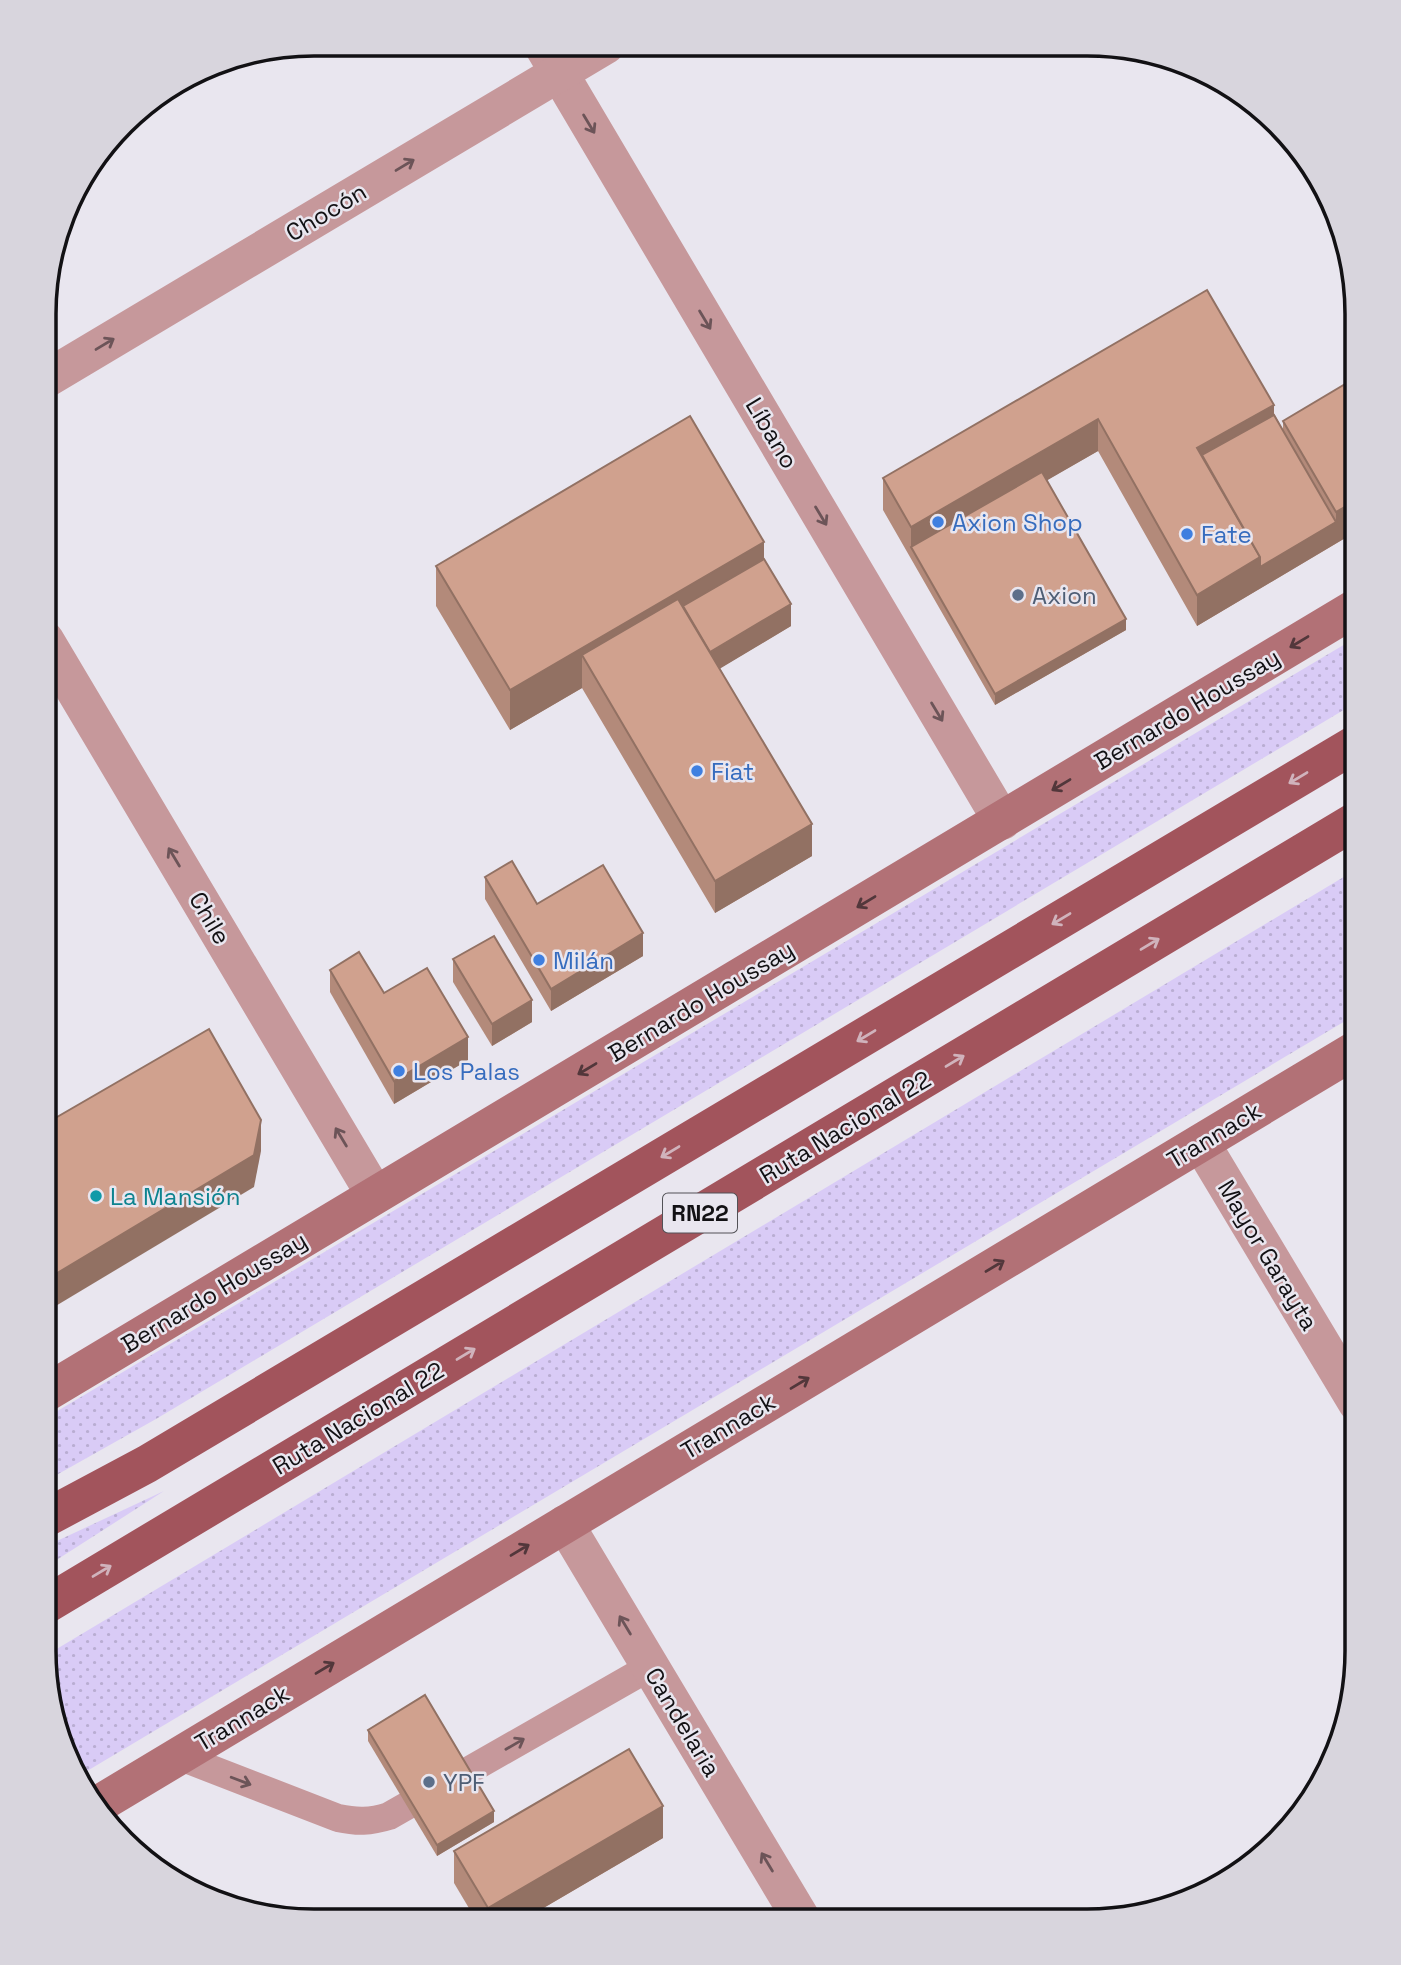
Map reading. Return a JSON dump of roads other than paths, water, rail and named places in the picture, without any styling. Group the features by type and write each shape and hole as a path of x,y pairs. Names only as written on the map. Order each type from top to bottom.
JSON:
{"main road":[{"name":"RN22","path":"56,1513 159,1457 1345,750"},
{"name":"Ruta Nacional 22","path":"56,1599 1345,827"}],"street":[{"name":"Chocón","path":"56,373 551,59"},
{"name":"Líbano","path":"551,59 1002,821"},
{"name":"Bernardo Houssay","path":"56,1387 1345,614"},
{"name":"Chile","path":"56,657 375,1195"},
{"name":"Trannack","path":"104,1801 1345,1056"},
{"name":"Mayor Garayta","path":"1201,1143 1345,1383"},
{"name":"Candelaria","path":"565,1524 795,1909"}],"lane":[{"path":"178,1756 338,1818 363,1822 377,1820 401,1809 650,1667"}],"place":[{"name":"Axion Shop","path":"938,522"},
{"name":"Fate","path":"1187,534"},
{"name":"Axion","path":"1018,595"},
{"name":"Fiat","path":"697,771"},
{"name":"Milán","path":"539,960"},
{"name":"Los Palas","path":"399,1071"},
{"name":"La Mansión","path":"96,1196"},
{"name":"YPF","path":"429,1782"}]}
